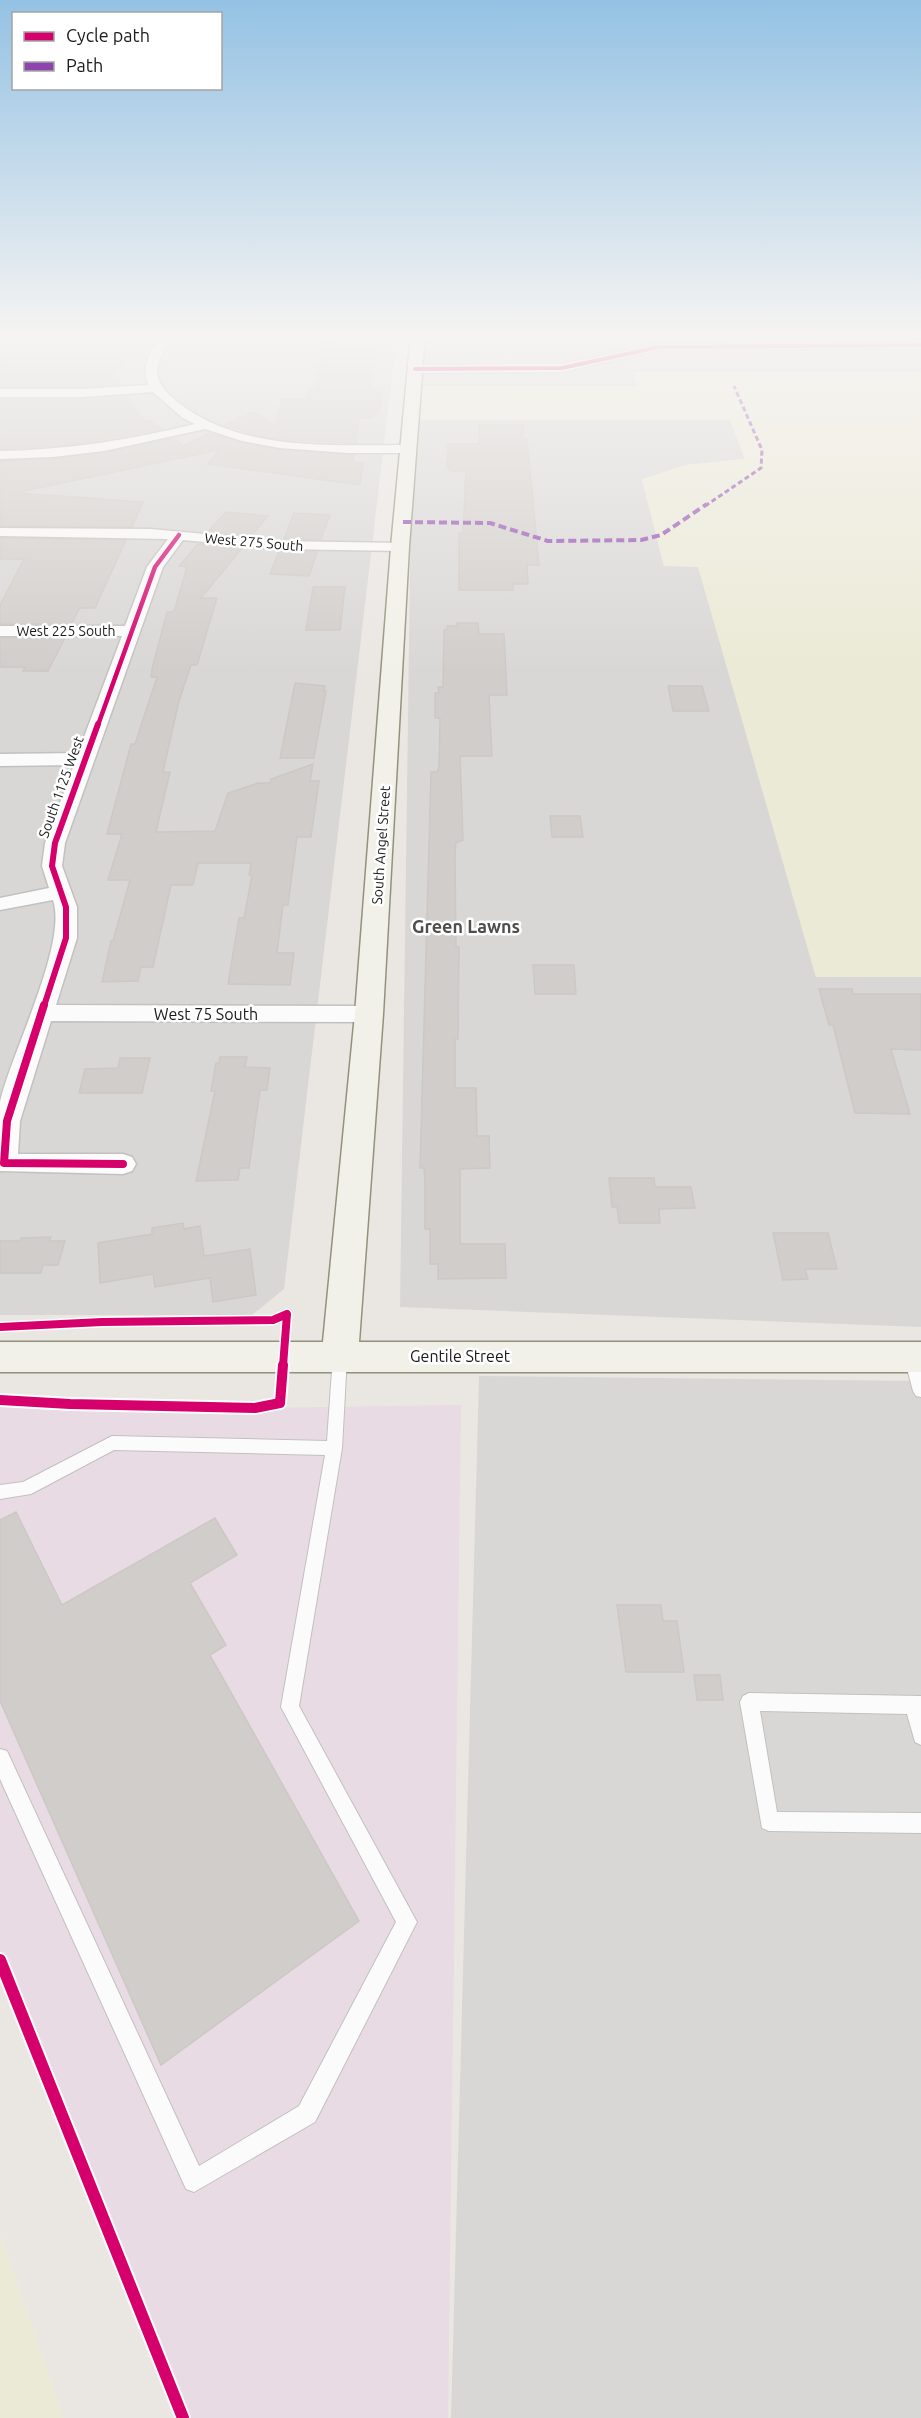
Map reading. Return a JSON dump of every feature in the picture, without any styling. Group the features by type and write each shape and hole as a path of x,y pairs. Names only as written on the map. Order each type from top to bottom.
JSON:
{"main road":[{"name":"South Angel Street","path":"340,1356 369,1014 400,547 409,448"},
{"name":"Gentile Street","path":"0,1357 340,1356 918,1369"}],"street":[{"path":"0,455 72,453 112,447"},
{"path":"306,447 409,448"},
{"name":"West 275 South","path":"0,532 119,532 179,535 279,545 400,547"},
{"name":"South 1125 West","path":"123,1164 4,1163 7,1121 66,938 66,908 52,866 55,843 155,567 179,535"},
{"name":"West 225 South","path":"0,631 132,632"},
{"path":"0,760 85,759"},
{"path":"0,904 60,892"},
{"name":"West 75 South","path":"42,1013 369,1014"}],"lane":[{"path":"0,1758 194,2181 307,2114 407,1922 290,1707 334,1448 340,1356"},
{"path":"0,1492 26,1489 112,1443 334,1448"},
{"path":"921,1736 917,1705 750,1702 769,1821 921,1823"}],"shaded area":[{"path":"0,447 384,447 284,1289 252,1315 0,1315"},
{"path":"412,447 740,447 745,459 686,465 642,480 664,566 698,566 816,977 921,977 921,1327 400,1307"},
{"path":"479,1376 921,1381 921,2418 451,2418"},
{"path":"0,1404 255,1408 461,1405 448,2418 184,2418 0,1956"}],"green space":[{"path":"740,447 921,447 921,977 816,977 698,567 664,566 642,479 686,465 745,459"},
{"path":"0,2233 63,2418 0,2418"}],"building":[{"path":"0,447 32,447 0,449"},
{"path":"132,447 263,447 354,455 353,462 363,463 360,485 208,464 219,450 15,493 143,502 132,527 0,526 0,461 53,459"},
{"path":"448,447 528,447 539,565 527,565 528,584 513,584 513,590 459,590 459,533 463,533 466,471 450,471 450,468 447,468"},
{"path":"226,512 268,516 251,536 208,532"},
{"path":"294,513 330,515 321,539 284,539"},
{"path":"0,538 126,540 95,608 80,608 71,624 0,624 0,605 24,559 0,559"},
{"path":"198,544 242,548 201,598 217,598 197,665 191,665 179,701 163,772 170,772 156,832 215,831 228,793 258,783 270,783 271,779 313,764 310,781 319,781 311,837 297,837 288,905 283,905 277,953 294,953 290,985 228,984 239,918 244,918 252,875 249,875 251,863 198,863 193,885 171,885 153,967 141,967 138,981 102,982 111,941 113,941 130,880 108,880 122,834 107,834 131,744 135,744 157,677 151,677 152,669 167,612 174,612 187,567 179,566"},
{"path":"279,551 317,552 309,576 270,574"},
{"path":"313,587 345,587 340,630 306,630"},
{"path":"457,623 478,623 479,634 504,634 507,695 489,695 492,756 460,756 463,840 456,843 455,856 456,947 459,947 455,1088 476,1088 477,1136 489,1136 490,1168 460,1169 460,1244 505,1244 506,1278 438,1279 438,1264 430,1264 430,1229 425,1229 424,1168 420,1168 431,772 437,772 439,767 440,718 435,718 435,693 439,693 438,687 443,687 444,630 447,630 447,626 457,626"},
{"path":"0,638 65,638 48,671 23,671 25,667 0,667"},
{"path":"295,683 325,686 314,758 280,758"},
{"path":"668,686 702,686 709,711 673,711"},
{"path":"550,816 580,816 583,837 552,837"},
{"path":"533,965 574,965 576,994 535,994"},
{"path":"819,989 852,989 853,994 921,994 921,1050 891,1049 910,1114 855,1113 833,1025 829,1025"},
{"path":"220,1057 247,1057 245,1067 270,1068 267,1090 260,1090 249,1168 240,1168 238,1180 196,1181 215,1091 211,1091 216,1063 219,1063"},
{"path":"120,1058 150,1058 142,1093 79,1093 85,1069 118,1068"},
{"path":"609,1178 654,1178 655,1187 691,1187 695,1208 659,1209 660,1223 619,1223 617,1207 612,1207"},
{"path":"183,1223 184,1229 200,1226 204,1256 250,1249 256,1295 213,1302 210,1278 155,1287 153,1274 100,1283 98,1243 152,1234 152,1228"},
{"path":"773,1233 828,1233 837,1269 805,1269 808,1279 783,1280"},
{"path":"51,1237 49,1241 65,1241 58,1265 43,1265 41,1273 0,1273 0,1241"},
{"path":"16,1512 62,1605 215,1518 237,1555 190,1583 226,1645 210,1655 359,1921 161,2065 0,1701 0,1520"},
{"path":"617,1605 661,1605 663,1621 677,1621 684,1672 626,1672"},
{"path":"694,1675 720,1675 723,1700 697,1700"}],"marked path":[{"path":"403,522 490,523 548,541 641,540 661,535 761,468 761,447"}],"cycle path":[{"path":"123,1164 4,1163 7,1121 66,938 66,907 52,866 55,843 155,567 179,535"},
{"path":"0,1327 102,1322 273,1320 287,1314 280,1403 255,1408 70,1404 0,1400"},
{"path":"0,1960 183,2418"}],"district":[{"name":"Green Lawns","path":"466,926"}]}
